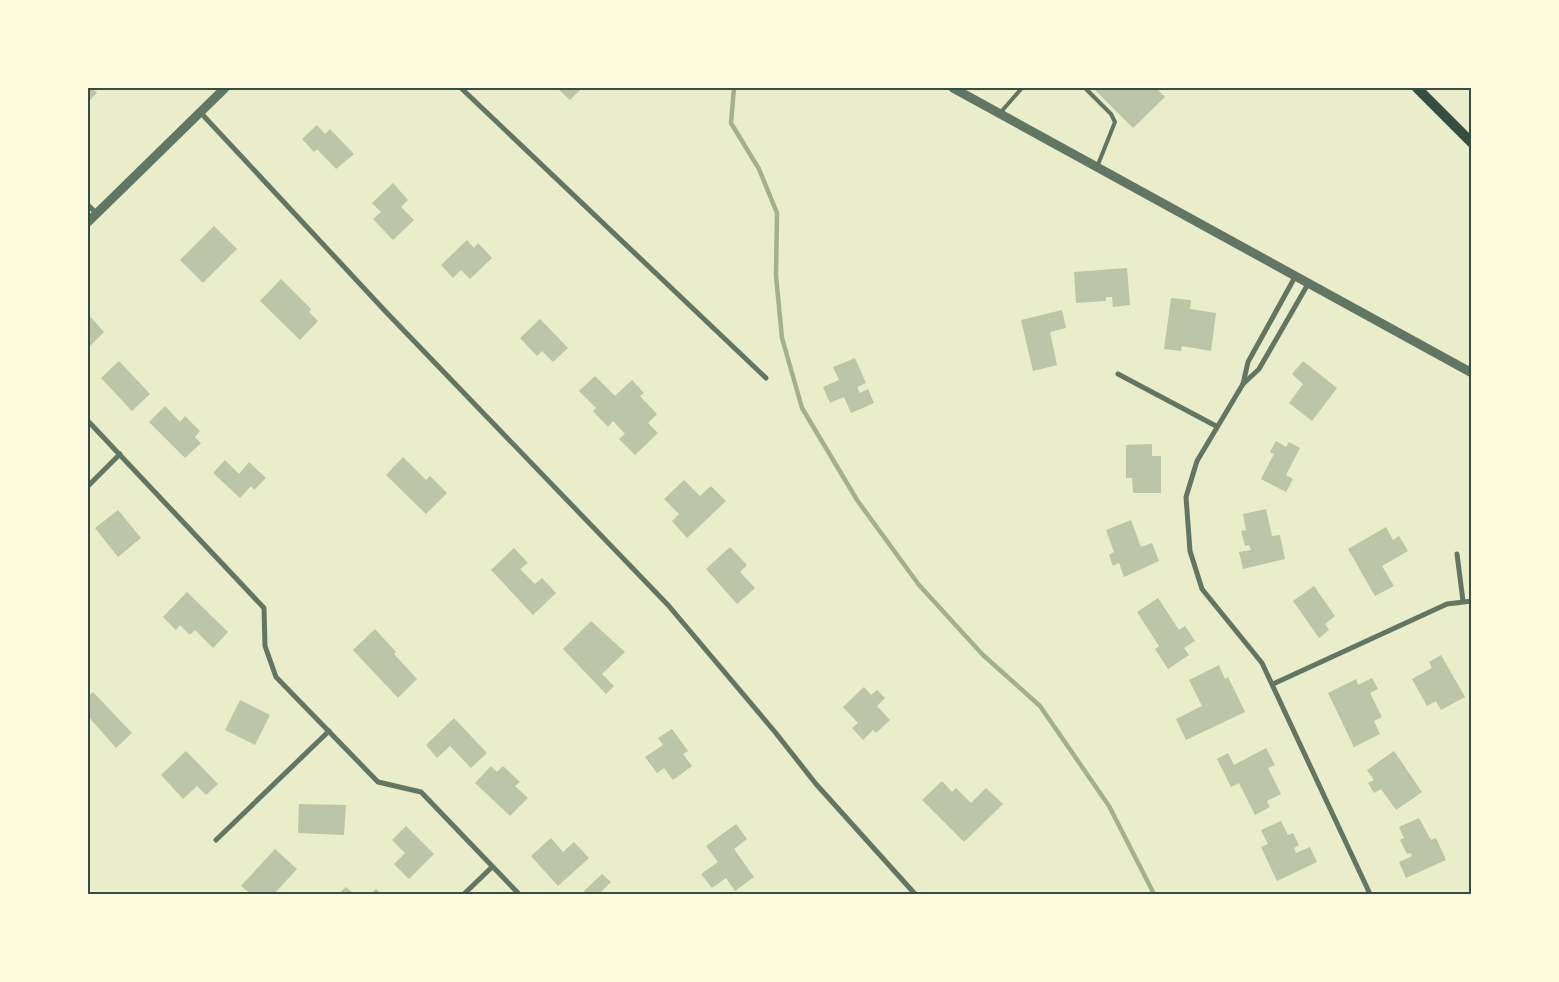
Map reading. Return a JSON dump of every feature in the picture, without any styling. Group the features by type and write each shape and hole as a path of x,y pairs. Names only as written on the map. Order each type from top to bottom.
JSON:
{"main road":[{"path":"1417,88 1472,143"}],"street":[{"path":"88,222 225,88"},
{"path":"461,88 766,378"},
{"path":"953,88 1472,373"},
{"path":"199,112 387,313 668,605 776,732 816,784 915,894"},
{"path":"88,205 96,213"},
{"path":"1243,384 1248,362 1296,277"},
{"path":"1308,284 1259,369 1243,384 1216,426 1197,461 1186,497 1190,551 1202,589 1262,663 1370,894"},
{"path":"1118,374 1216,426"},
{"path":"88,421 264,608 265,646 276,677 378,782 421,792 519,894"},
{"path":"88,486 120,454"},
{"path":"1457,554 1463,601"},
{"path":"1273,684 1447,604 1472,601"},
{"path":"216,840 329,731"},
{"path":"464,894 492,867"}],"lane":[{"path":"1000,113 1022,88"},
{"path":"1085,88 1111,114 1115,122 1097,167"}],"building":[{"path":"88,88 92,88 97,93 88,102"},
{"path":"557,88 582,88 570,100"},
{"path":"1093,88 1156,88 1165,97 1133,128"},
{"path":"317,125 325,134 330,129 354,154 336,169 317,149 314,152 302,139"},
{"path":"393,183 408,200 401,207 414,220 393,240 373,219 381,212 372,203"},
{"path":"214,226 237,249 203,283 180,260"},
{"path":"467,240 474,248 478,243 492,258 470,279 461,270 453,278 441,265"},
{"path":"1127,268 1130,305 1113,307 1112,297 1106,297 1106,301 1076,303 1074,272"},
{"path":"281,279 311,309 309,312 318,321 300,340 260,301"},
{"path":"1171,298 1191,300 1190,309 1216,313 1211,351 1182,346 1181,351 1164,349"},
{"path":"1062,310 1066,328 1050,332 1057,365 1033,371 1021,320"},
{"path":"88,314 104,332 88,348"},
{"path":"540,319 568,348 553,362 542,351 537,356 520,338"},
{"path":"855,358 866,383 857,387 860,393 868,389 874,403 851,413 844,397 830,403 823,387 839,380 833,367"},
{"path":"119,361 150,394 132,411 101,378"},
{"path":"1303,361 1337,388 1312,421 1289,403 1303,384 1292,374"},
{"path":"595,376 615,396 632,380 644,393 640,396 657,414 648,423 658,433 635,455 619,439 625,434 613,421 608,427 593,411 596,408 579,391"},
{"path":"165,406 180,422 185,416 200,431 195,437 201,443 185,458 149,422"},
{"path":"1276,441 1286,447 1289,442 1300,448 1286,475 1293,479 1286,492 1261,479 1274,454 1270,452"},
{"path":"1152,444 1152,456 1161,456 1161,493 1133,493 1132,478 1126,478 1126,445"},
{"path":"403,457 426,480 430,476 447,493 426,514 386,475"},
{"path":"225,460 239,474 249,462 266,478 254,490 251,486 240,498 213,473"},
{"path":"684,480 700,496 711,486 726,501 687,538 672,521 679,514 664,499"},
{"path":"1266,509 1272,536 1280,535 1285,559 1243,569 1239,552 1251,550 1249,545 1245,546 1241,531 1246,530 1243,514"},
{"path":"118,510 141,538 118,557 95,528"},
{"path":"1131,520 1141,547 1152,543 1159,561 1124,577 1119,563 1113,566 1109,555 1114,552 1106,530"},
{"path":"1386,527 1393,540 1399,536 1408,551 1382,566 1394,586 1375,596 1348,549"},
{"path":"730,547 747,565 740,572 755,588 737,604 706,569"},
{"path":"514,548 528,563 520,569 535,584 542,578 556,593 533,615 491,570"},
{"path":"1314,586 1335,616 1325,624 1329,630 1319,638 1293,601"},
{"path":"187,592 228,632 213,648 195,630 190,635 180,625 176,630 163,617"},
{"path":"1158,598 1179,630 1185,626 1195,641 1184,648 1189,655 1168,669 1155,649 1159,646 1137,612"},
{"path":"591,621 625,652 602,674 614,686 606,694 563,649"},
{"path":"375,629 396,652 394,654 417,679 398,698 353,650"},
{"path":"1441,655 1465,697 1441,710 1436,701 1427,706 1412,679 1432,668 1429,662"},
{"path":"1219,665 1225,679 1228,677 1245,712 1186,740 1176,719 1202,706 1189,680"},
{"path":"1372,678 1378,689 1370,693 1382,717 1374,721 1380,734 1354,747 1328,693 1356,679 1358,685"},
{"path":"864,687 871,695 877,690 885,698 877,706 890,720 876,733 873,730 863,740 852,728 858,723 843,707"},
{"path":"93,692 132,733 116,748 88,716 88,697"},
{"path":"240,700 270,715 255,745 225,730"},
{"path":"454,718 487,753 471,768 450,746 437,758 426,745"},
{"path":"672,729 688,751 683,754 692,766 673,780 664,768 657,773 645,757 663,745 658,738"},
{"path":"1266,748 1275,765 1268,768 1281,794 1267,801 1270,807 1255,815 1239,783 1231,787 1217,759 1228,753 1234,765"},
{"path":"186,751 218,784 206,795 197,786 183,799 161,775"},
{"path":"1394,751 1422,792 1396,810 1381,789 1374,793 1368,783 1374,780 1367,770"},
{"path":"491,766 497,772 503,766 520,782 515,786 528,798 510,816 475,783"},
{"path":"942,781 952,792 956,788 971,803 986,788 1003,804 964,842 922,800"},
{"path":"299,804 346,805 344,835 298,833"},
{"path":"1419,818 1431,840 1436,838 1446,860 1406,878 1399,862 1412,856 1411,853 1407,854 1400,840 1404,838 1399,827"},
{"path":"1281,821 1288,835 1293,833 1299,845 1294,848 1296,853 1310,847 1317,862 1277,881 1261,847 1268,844 1261,830"},
{"path":"736,824 747,839 734,849 754,877 735,891 726,878 712,888 701,874 718,862 706,846"},
{"path":"406,826 434,854 409,879 394,864 405,853 392,840"},
{"path":"551,838 563,852 574,842 589,858 558,886 531,856"},
{"path":"275,849 297,869 274,894 251,894 241,886"},
{"path":"602,874 611,882 599,894 581,894"},
{"path":"346,887 354,894 338,894"},
{"path":"376,889 382,894 370,894"}],"waterway":[{"path":"734,88 731,123 759,169 777,213 776,276 782,338 802,408 857,500 919,585 983,655 1040,706 1109,806 1154,894"}]}
